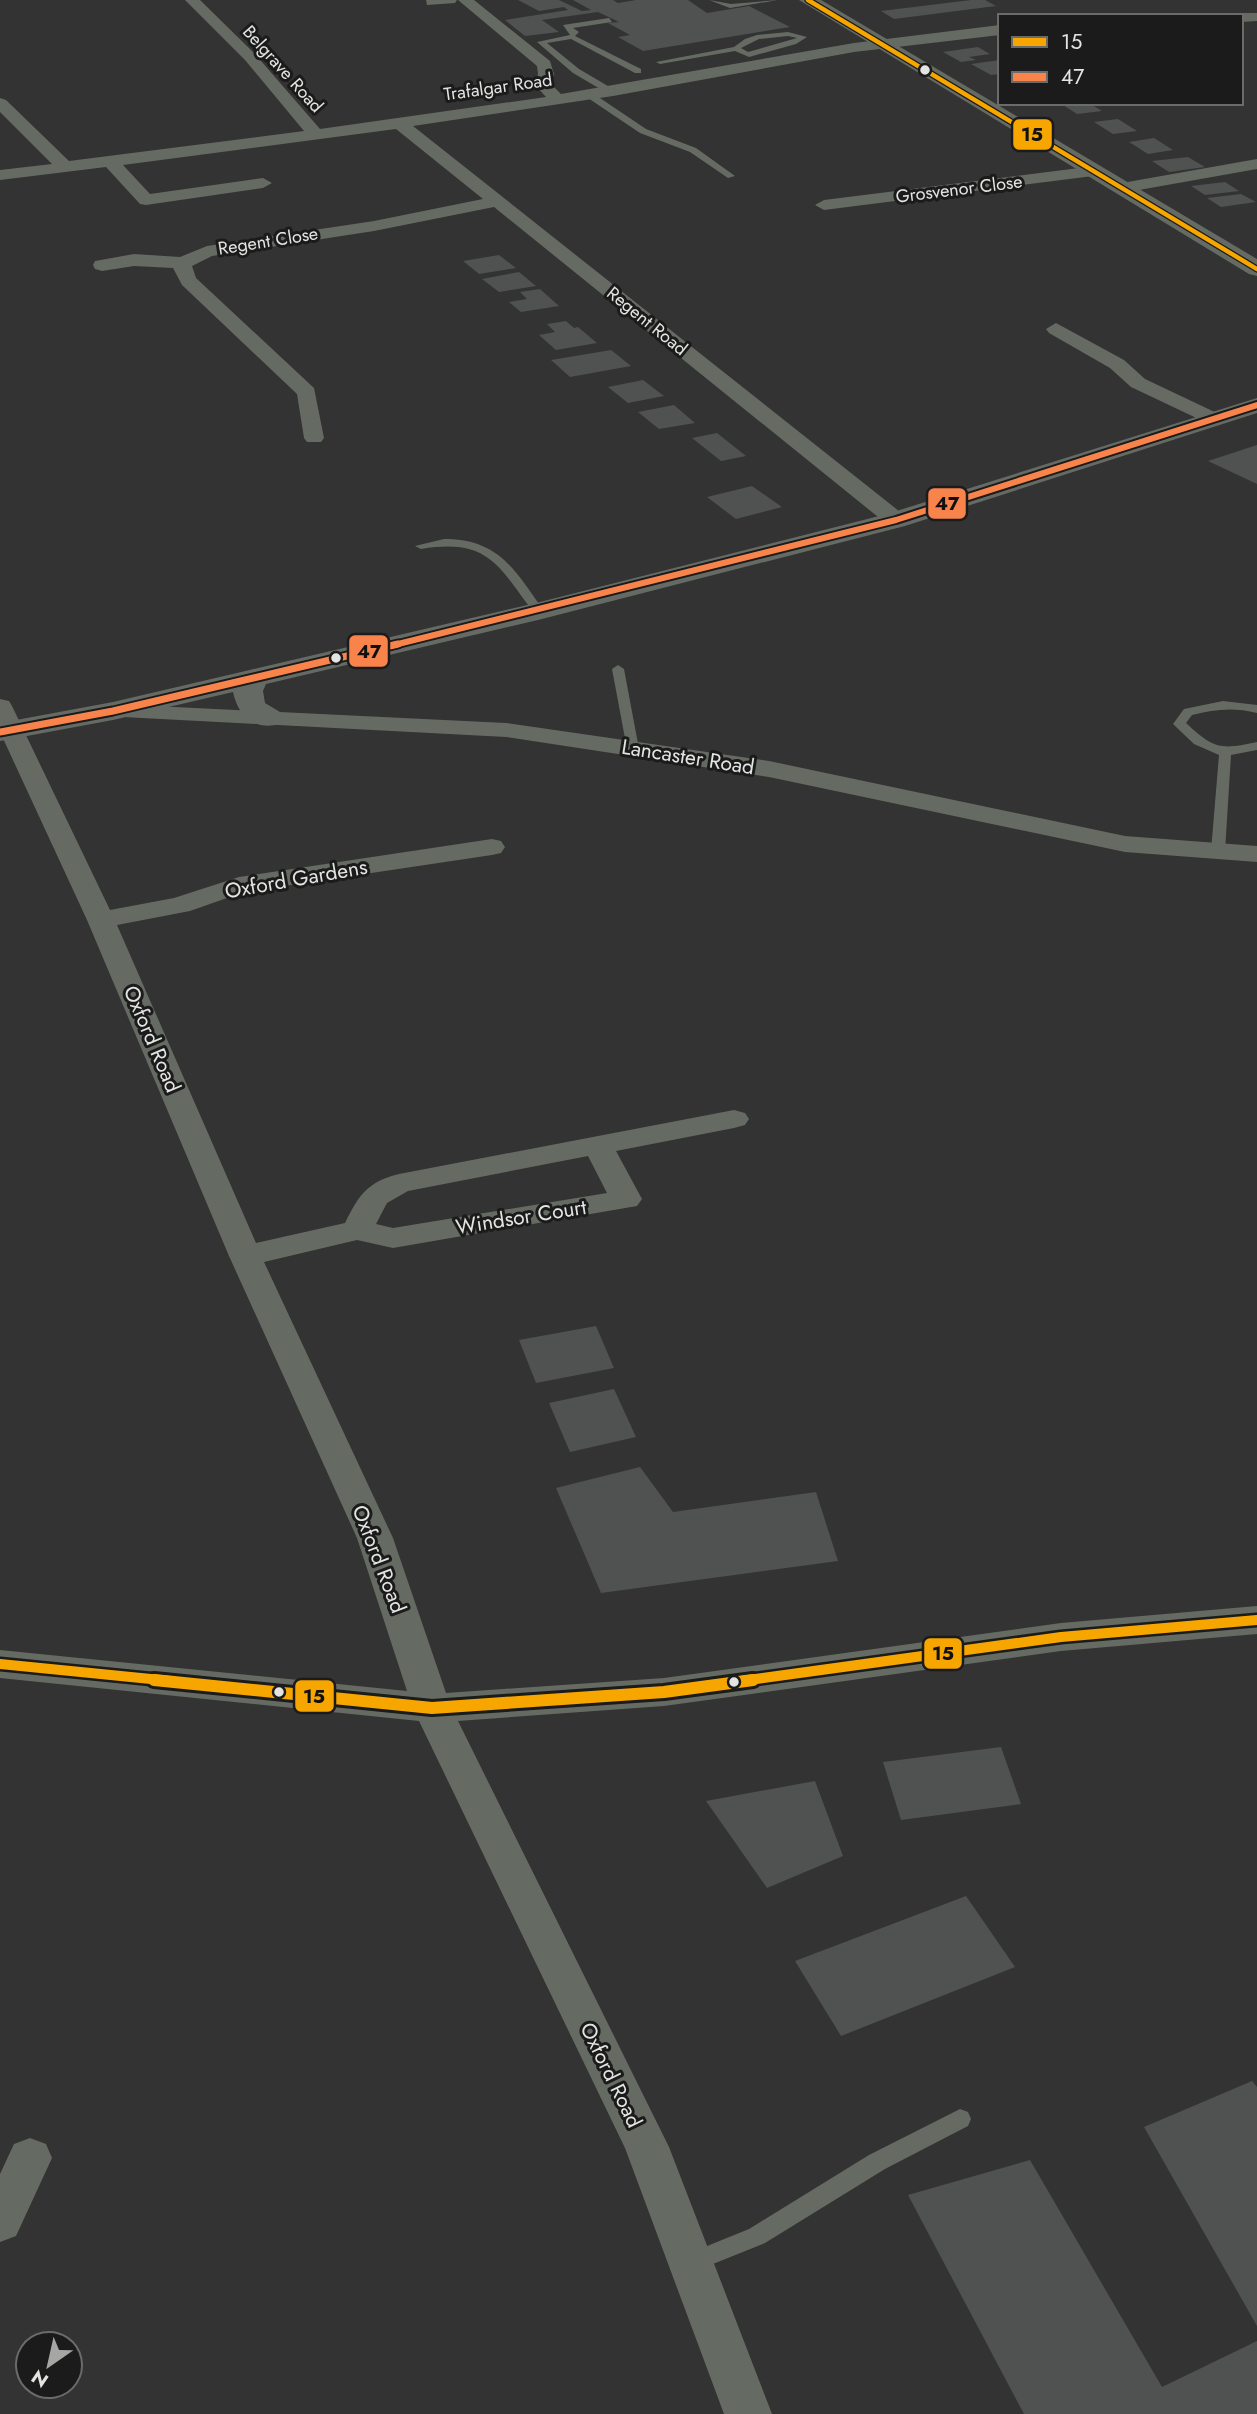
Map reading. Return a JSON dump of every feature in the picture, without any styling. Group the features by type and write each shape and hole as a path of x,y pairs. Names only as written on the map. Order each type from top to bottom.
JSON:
{"highway":[{"path":"4,723 113,712 255,676 538,611 895,520 1257,405"},
{"path":"255,676 248,691 251,707 269,719"}],"street":[{"name":"Belgrave Road","path":"192,0 250,57 316,134"},
{"path":"432,2 450,0"},
{"path":"465,0 544,64 546,74 543,85 556,98"},
{"path":"808,0 887,36 1094,172 1257,269"},
{"path":"887,36 953,21 998,16"},
{"path":"953,21 971,32"},
{"name":"Trafalgar Road","path":"0,175 316,134 610,91 766,63 887,36 998,30"},
{"path":"0,103 65,167"},
{"name":"Regent Road","path":"398,122 895,520"},
{"path":"1122,188 1255,158"},
{"path":"110,161 146,200 263,183"},
{"name":"Grosvenor Close","path":"824,205 1094,172"},
{"name":"Regent Close","path":"183,263 207,251 374,226 498,201"},
{"path":"102,265 134,260 183,263 182,269 189,281 307,392 314,438"},
{"path":"1083,324 1050,330 1117,364 1138,383 1214,419"},
{"name":"Lancaster Road","path":"113,712 506,730 769,769 1125,844 1257,853"},
{"name":"Oxford Road","path":"4,723 101,920 245,1256 375,1538 432,1708 647,2147 748,2414"},
{"name":"Oxford Gardens","path":"101,920 180,905 239,885 492,847"},
{"path":"357,1230 374,1196 399,1183 734,1119"},
{"name":"Windsor Court","path":"245,1256 357,1230 393,1238 626,1199 597,1145"},
{"path":"0,1664 432,1708 664,1692 1061,1637 1257,1620"},
{"path":"1,2217 30,2158"}],"lane":[{"path":"713,0 730,6 775,0"},
{"path":"572,37 575,32 566,27 609,20"},
{"path":"736,49 744,41 776,35 797,34 803,37 796,42 765,48 749,55"},
{"path":"610,91 576,71 541,41 572,37 638,71"},
{"path":"660,62 736,49 766,63"},
{"path":"588,94 643,131 694,150 731,176"},
{"path":"421,546 454,540 485,548 495,556 538,611"},
{"path":"618,670 632,748"},
{"path":"1257,709 1244,704 1188,712 1179,724 1198,741 1225,753 1257,746"},
{"path":"1218,851 1225,753"},
{"path":"691,2263 758,2236 877,2162 960,2119"}],"building":[{"path":"518,0 559,0 582,11 591,10 573,0 613,0 618,3 636,0 688,0 707,13 749,6 790,27 643,51 618,37 630,35 608,23 619,22 598,12 542,20 559,32 525,36 505,20 568,10 564,7 539,11"},
{"path":"985,0 996,6 894,19 881,11"},
{"path":"978,47 990,54 969,57 976,60 961,62 943,52"},
{"path":"998,60 998,74 991,75 971,64"},
{"path":"1063,105 1092,105 1102,111 1077,114"},
{"path":"1118,119 1137,131 1113,134 1094,122"},
{"path":"1154,138 1173,150 1148,154 1129,142"},
{"path":"1188,157 1205,167 1169,172 1152,161"},
{"path":"1225,182 1239,191 1205,195 1191,186"},
{"path":"1241,194 1256,202 1221,207 1207,198"},
{"path":"499,255 516,268 479,274 463,261"},
{"path":"519,272 536,286 499,292 482,279"},
{"path":"540,289 559,306 521,312 509,302 527,299 520,292"},
{"path":"566,321 597,343 556,350 539,335 555,332 547,324"},
{"path":"611,350 631,366 570,377 551,360"},
{"path":"643,380 664,396 628,403 608,387"},
{"path":"674,405 695,423 659,429 638,412"},
{"path":"717,433 746,456 721,461 692,438"},
{"path":"1257,445 1257,484 1208,461"},
{"path":"752,486 782,507 736,519 707,497"},
{"path":"596,1326 614,1368 536,1383 519,1340"},
{"path":"614,1389 636,1437 570,1452 549,1403"},
{"path":"640,1467 673,1512 816,1492 838,1561 601,1593 556,1488"},
{"path":"1001,1747 1021,1804 901,1820 883,1762"},
{"path":"815,1781 843,1856 767,1888 706,1801"},
{"path":"966,1896 1015,1967 841,2036 795,1961"},
{"path":"1252,2081 1257,2087 1257,2326 1144,2127"},
{"path":"1030,2160 1162,2387 1257,2341 1257,2414 1024,2414 908,2195"}],"transit line":[{"name":"15","path":"808,0 1257,269"},
{"name":"47","path":"0,732 113,711 538,611 896,520 1257,405"},
{"name":"15","path":"0,1664 432,1708 664,1692 1061,1637 1257,1620"}]}
